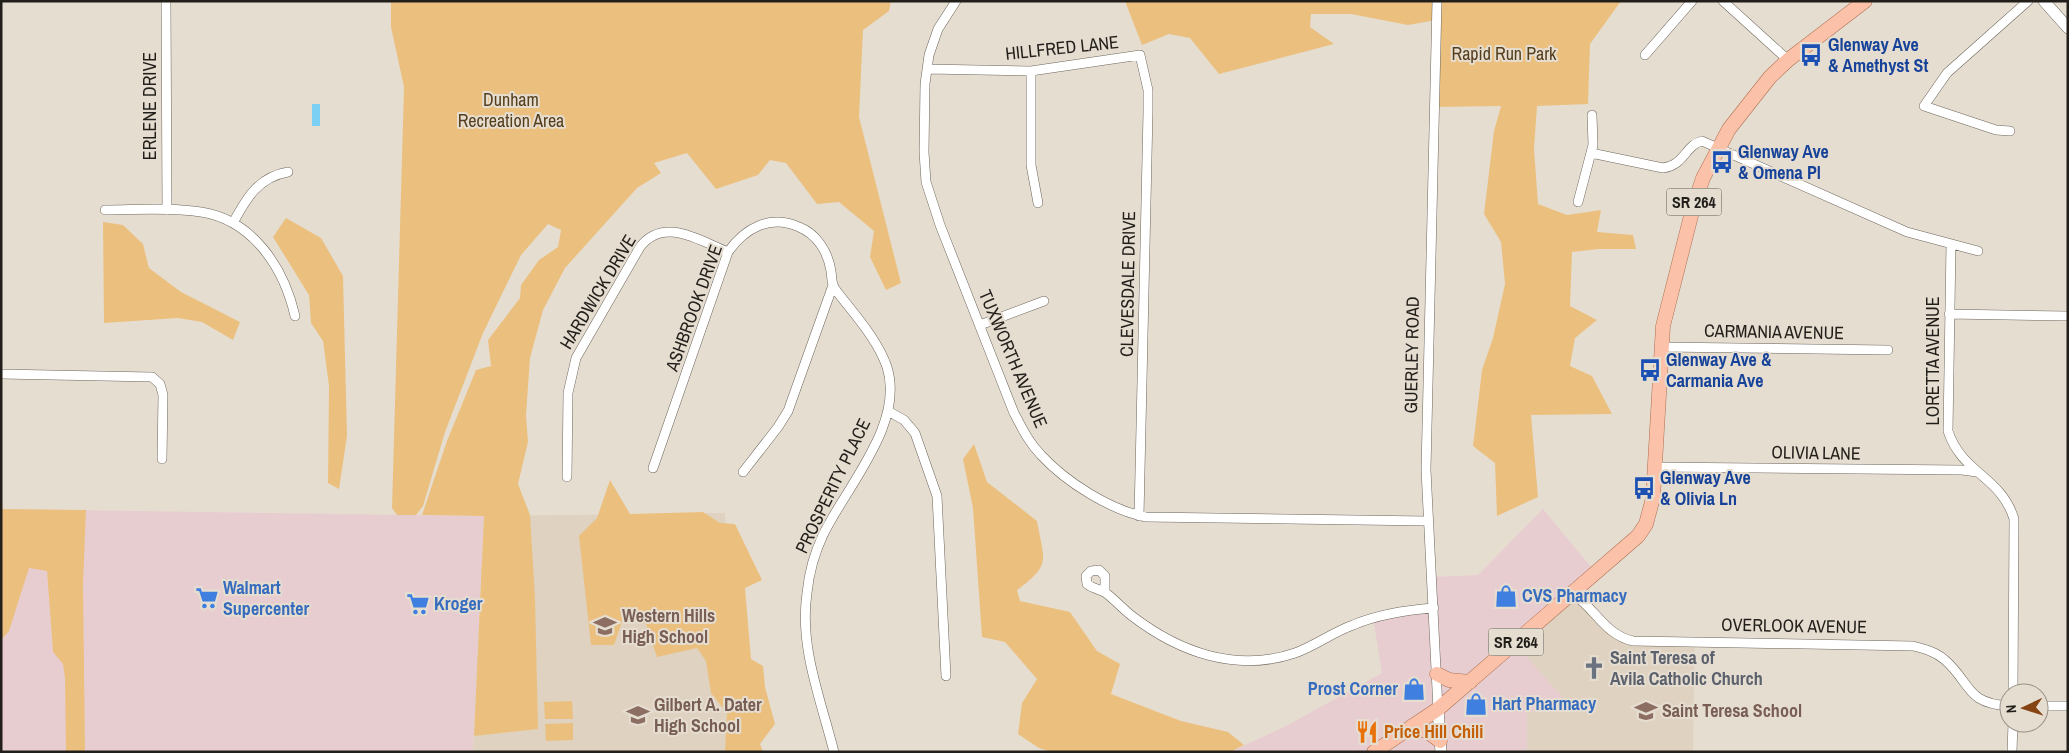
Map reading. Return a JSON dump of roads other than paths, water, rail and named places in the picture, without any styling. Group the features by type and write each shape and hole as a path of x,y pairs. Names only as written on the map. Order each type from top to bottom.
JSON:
{"main road":[{"name":"SR 264","path":"1374,752 1438,709 1573,594 1638,536 1646,524 1653,498 1663,326 1695,200 1703,178 1739,115 1788,60 1866,1"},
{"path":"1437,674 1449,680 1470,682"},
{"path":"1412,726 1428,732 1440,747"}],"street":[{"name":"ERLENE DRIVE","path":"166,1 167,210"},
{"name":"TUXWORTH AVENUE","path":"956,1 933,42 927,69 924,152 926,182 1014,413 1037,450 1061,473 1114,508 1139,516 1427,520"},
{"name":"GUERLEY ROAD","path":"1437,1 1426,460 1427,520 1434,608 1438,709"},
{"path":"1645,55 1692,1"},
{"path":"1723,1 1788,60"},
{"path":"2010,131 1996,130 1924,106 1947,73 2028,1"},
{"path":"2044,1 2067,24"},
{"name":"HILLFRED LANE","path":"927,69 1032,71 1140,55"},
{"name":"CLEVESDALE DRIVE","path":"1139,516 1148,112 1148,90 1140,55"},
{"path":"1032,71 1030,165 1038,203"},
{"path":"1578,202 1591,153 1592,115"},
{"path":"1591,153 1663,168 1674,166 1698,142 1702,141 1907,232 1978,251"},
{"path":"233,223 251,193 261,183 274,174 288,172"},
{"path":"105,210 203,212 233,223 253,237 271,259 289,292 294,316"},
{"name":"ASHBROOK DRIVE","path":"653,468 728,252 742,235 758,225 771,222 792,224 809,232 820,244 830,268 833,285 870,336 886,366 890,396 888,411"},
{"name":"HARDWICK DRIVE","path":"567,477 568,393 576,358 640,247 650,236 670,230 728,252"},
{"name":"LORETTA AVENUE","path":"1951,244 1948,431 1956,450 1977,472 1999,490 2011,509 2014,519 2013,683"},
{"path":"743,472 778,427 788,410 833,285"},
{"path":"980,326 1044,301"},
{"path":"1949,314 2068,316"},
{"name":"CARMANIA AVENUE","path":"1661,347 1888,350"},
{"path":"1,374 152,378 160,384 163,395 162,458"},
{"path":"888,411 904,420 915,433 937,496 946,676"},
{"name":"PROSPERITY PLACE","path":"834,752 808,651 805,612 806,594 815,556 823,536 865,463 888,411"},
{"name":"OLIVIA LANE","path":"1655,467 1962,470 1977,472"},
{"path":"1105,592 1130,615 1167,639 1207,656 1235,661 1280,657 1308,648 1352,625 1373,618 1398,612 1434,608"},
{"name":"OVERLOOK AVENUE","path":"1573,594 1581,599 1612,632 1633,640 1913,646 1944,659 1976,697 1988,703 1999,705"},
{"path":"2049,706 2068,706"},
{"path":"1438,709 1440,747"},
{"path":"2012,752 2013,733"}],"water":[{"path":"312,104 320,104 320,126 312,126"}],"place":[{"name":"Glenway Ave & Amethyst St","path":"1811,55"},
{"name":"Glenway Ave & Omena Pl","path":"1722,162"},
{"name":"Glenway Ave & Carmania Ave","path":"1650,370"},
{"name":"Glenway Ave & Olivia Ln","path":"1644,488"},
{"name":"CVS Pharmacy","path":"1506,596"},
{"name":"Walmart Supercenter","path":"207,598"},
{"name":"Kroger","path":"418,604"},
{"name":"Western Hills High School","path":"605,626"},
{"name":"Saint Teresa of Avila Catholic Church","path":"1594,668"},
{"name":"Prost Corner","path":"1414,689"},
{"name":"Hart Pharmacy","path":"1476,704"},
{"name":"Saint Teresa School","path":"1646,711"},
{"name":"Gilbert A. Dater High School","path":"638,715"},
{"name":"Price Hill Chili","path":"1367,732"}],"park label":[{"name":"Rapid Run Park","path":"1504,54"},
{"name":"Dunham Recreation Area","path":"511,110"}]}
